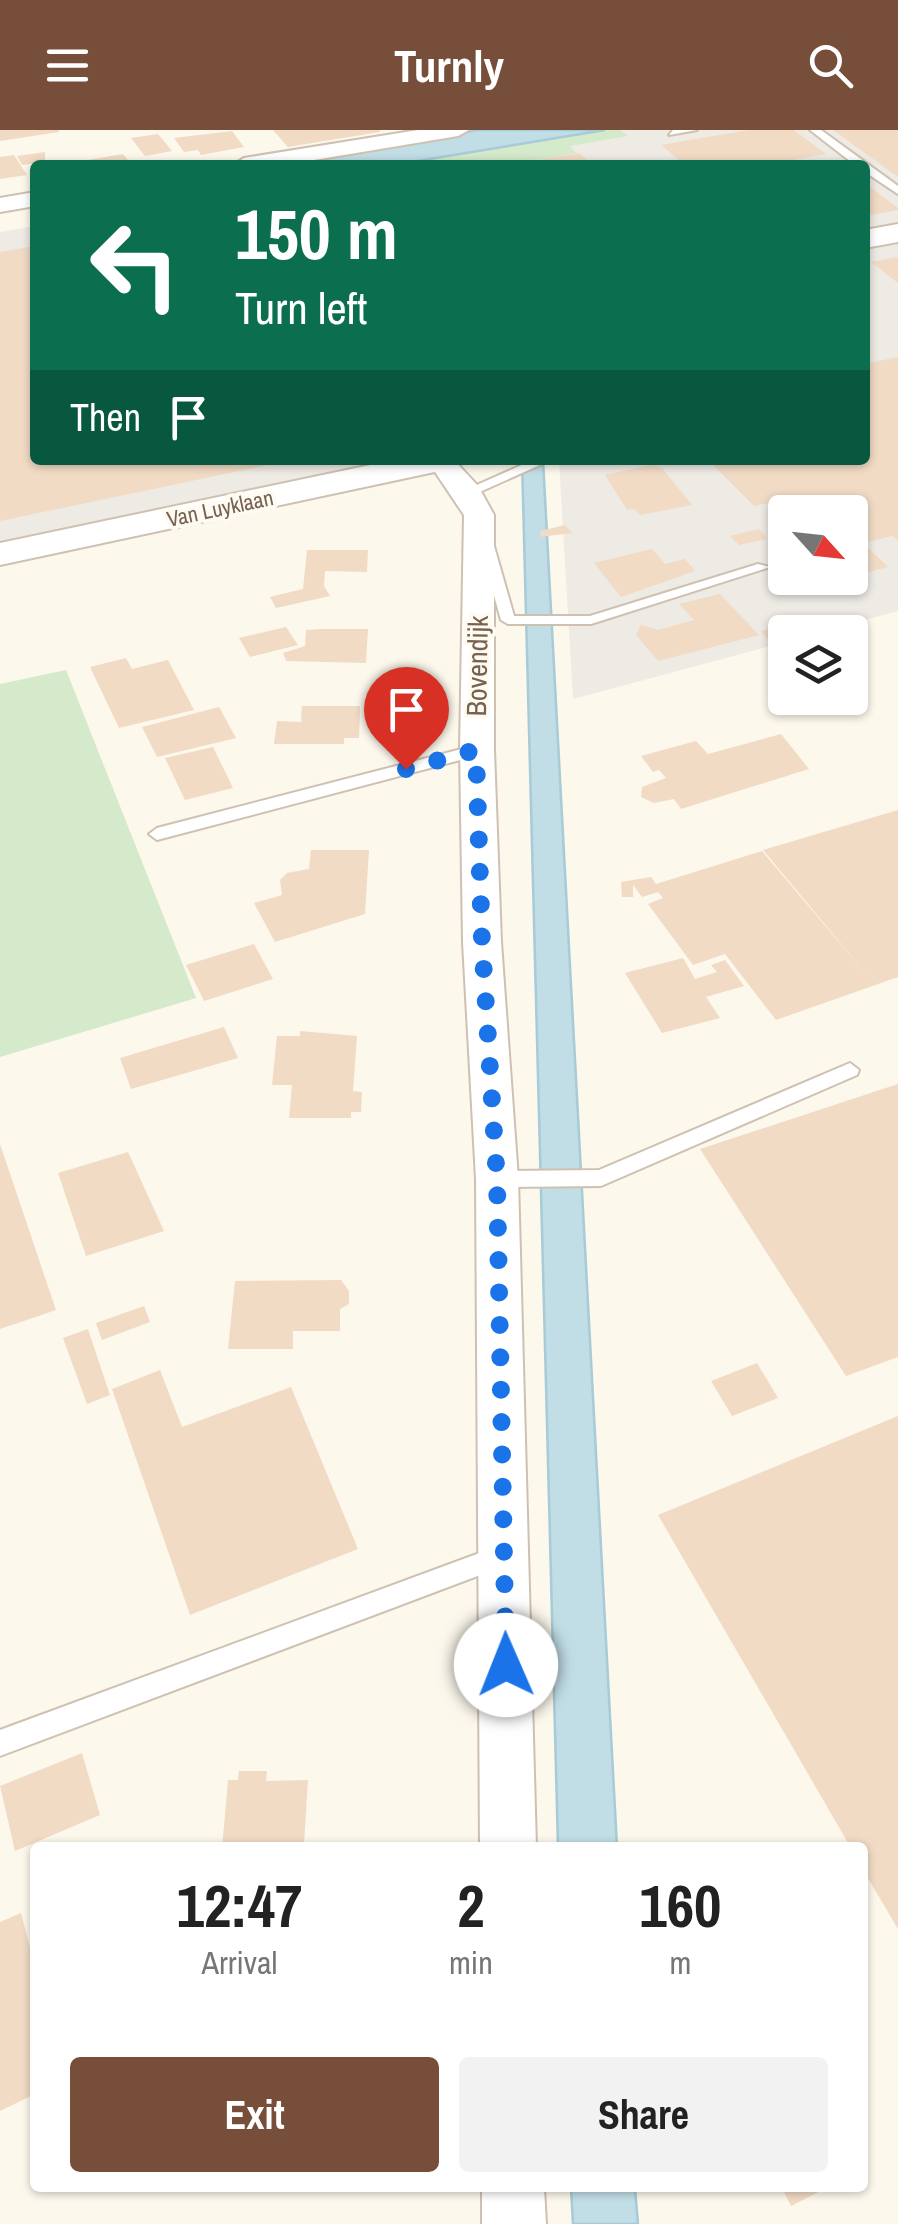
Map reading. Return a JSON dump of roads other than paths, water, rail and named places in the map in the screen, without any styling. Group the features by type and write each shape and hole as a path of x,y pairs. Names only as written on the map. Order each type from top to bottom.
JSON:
{"street":[{"path":"275,160 458,130"},
{"path":"0,205 30,200"},
{"path":"870,238 898,233"},
{"name":"Van Luyklaan","path":"0,554 467,481"},
{"name":"Bovendijk","path":"467,481 482,942 509,1180 504,1555 508,1842"},
{"path":"513,2192 514,2224"}],"lane":[{"path":"674,133 692,130"},
{"path":"815,130 856,160"},
{"path":"870,170 898,191"},
{"path":"526,465 467,481 508,620 591,620 764,568"},
{"path":"157,834 476,750"},
{"path":"509,1180 601,1178 850,1070"},
{"path":"0,1743 504,1555"}],"water":[{"path":"478,130 605,130 423,160 291,160"},
{"path":"522,465 543,465 617,1842 558,1842"},
{"path":"571,2192 635,2192 638,2224 573,2224"}]}
